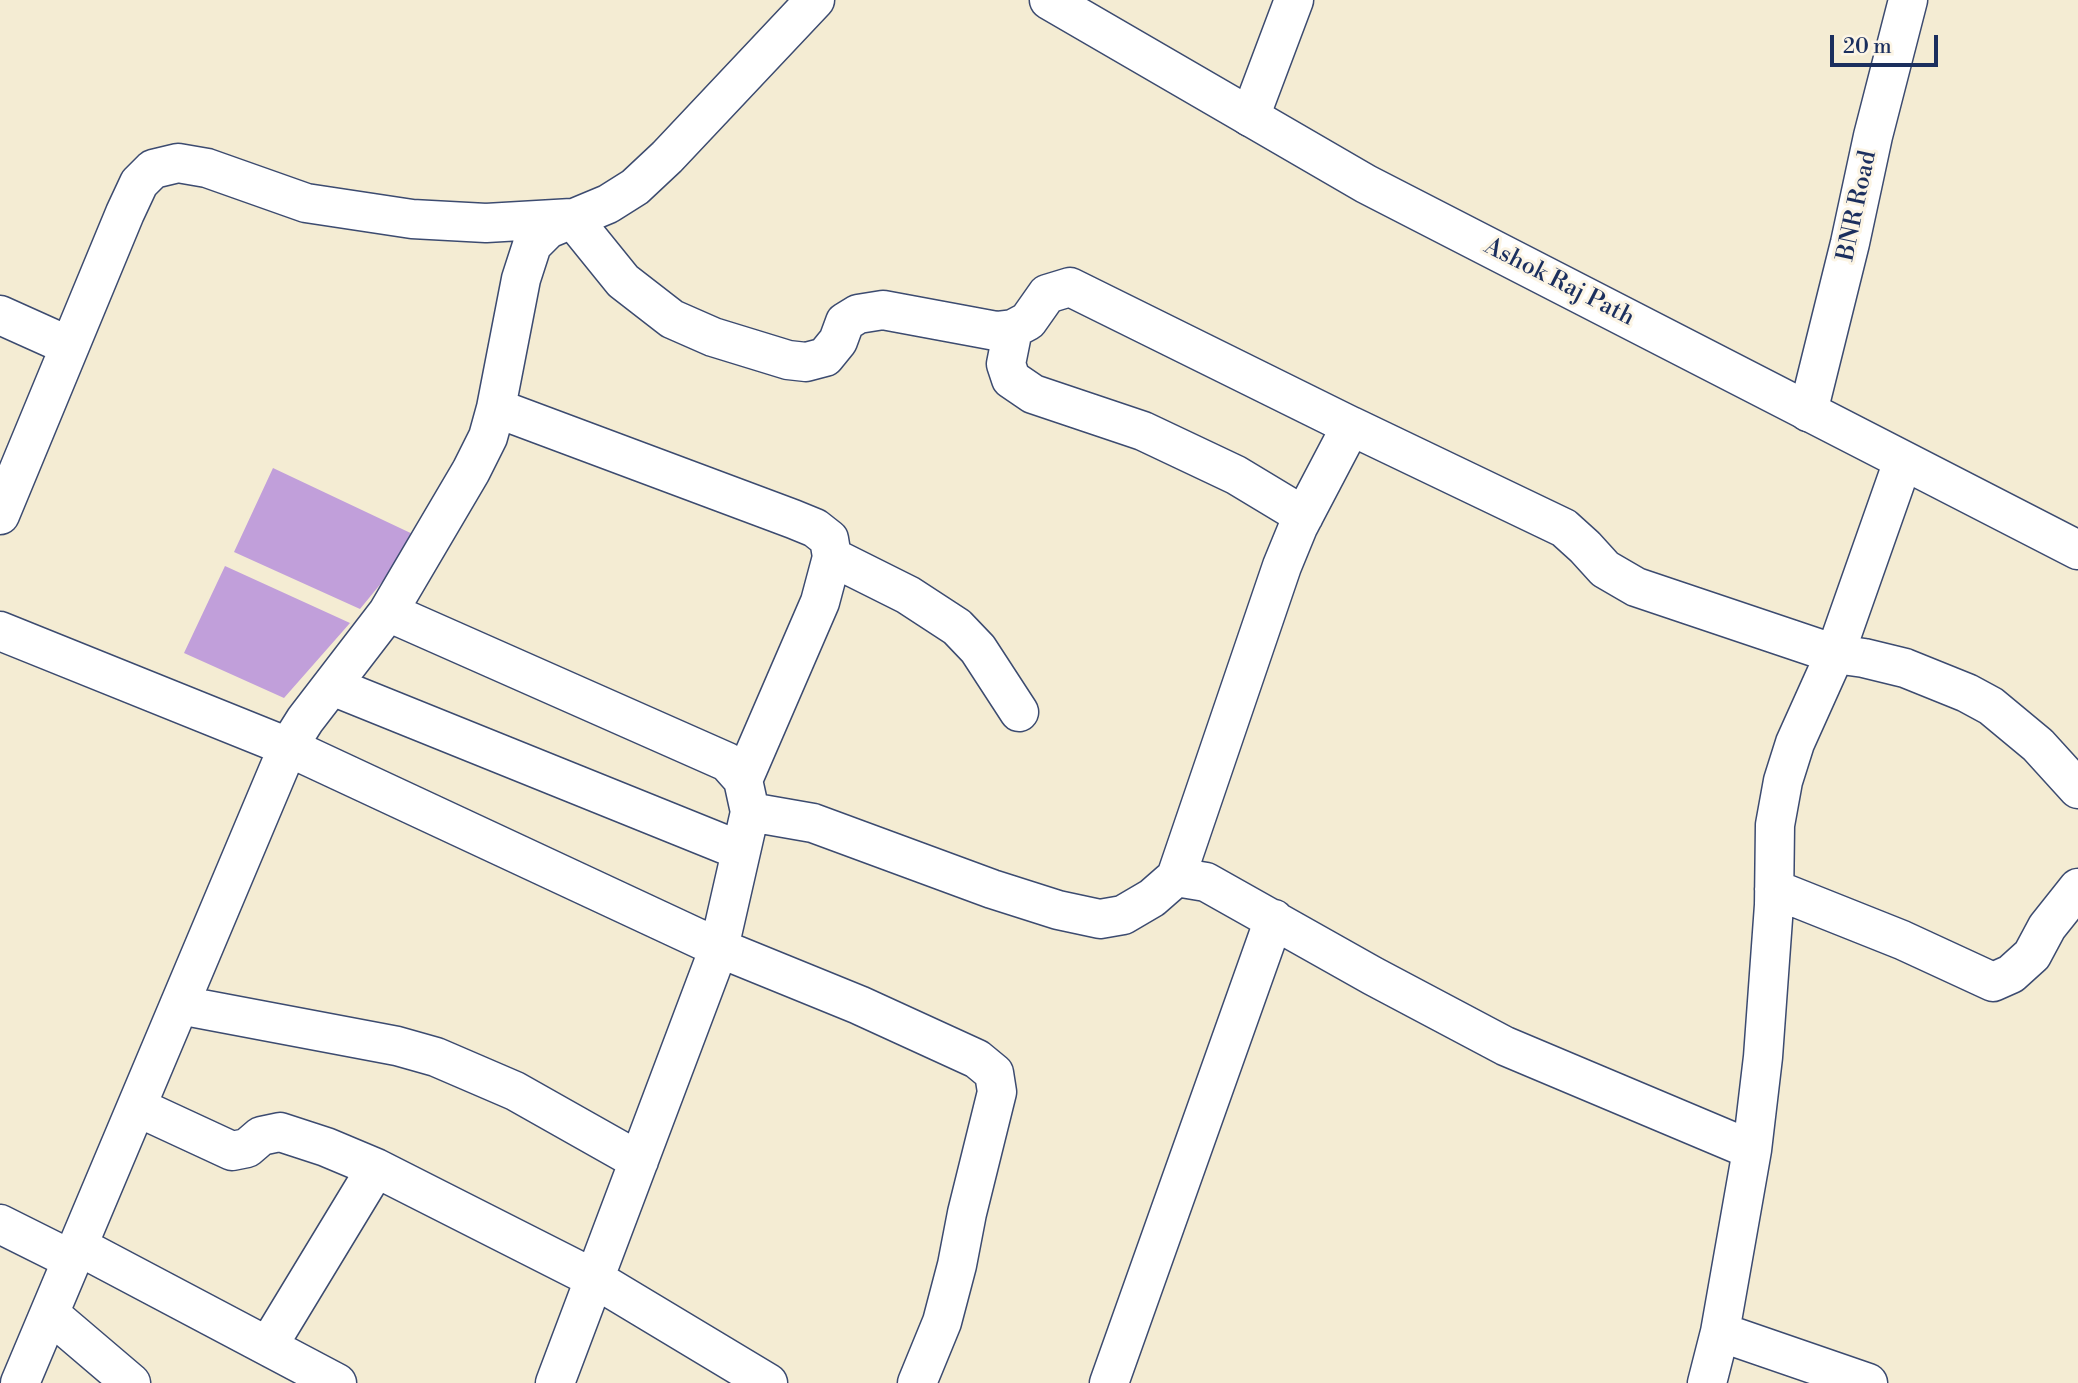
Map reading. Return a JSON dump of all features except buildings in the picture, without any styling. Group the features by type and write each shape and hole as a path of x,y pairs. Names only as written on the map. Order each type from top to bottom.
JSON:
{"street":[{"path":"20,1383 288,747 305,720 388,612 471,471 488,437 521,279 532,245 548,229 608,204 635,187 677,147 815,0"},
{"name":"Ashok Raj Path","path":"1049,0 1366,184 2078,550"},
{"path":"1250,117 1294,0"},
{"name":"BNR Road","path":"1808,412 1908,0"},
{"path":"0,515 139,183 153,169 178,163 207,168 306,202 412,219 486,223 572,218"},
{"path":"572,218 623,281 672,319 713,337 788,360 806,362 825,357 838,341 845,322 858,314 883,310 996,331 1013,329 1028,321 1047,294 1070,287 1564,528 1605,569 1636,587 1835,654 1905,668 1967,692 1991,706 2038,746 2078,789"},
{"path":"0,315 69,346"},
{"path":"1013,329 1006,364 1011,379 1033,394 1143,431 1236,475 1304,516"},
{"path":"496,408 804,524 829,539 832,558 820,601 746,796 741,851 719,948 555,1383"},
{"path":"388,612 727,762 746,796 992,889 1058,910 1100,919 1123,915 1152,898 1176,877 1282,566 1304,516 1351,426"},
{"path":"1707,1383 1720,1332 1752,1150 1763,1058 1774,889 1775,825 1783,781 1795,743 1835,654 1903,460"},
{"path":"832,558 908,595 957,627 978,649 1019,712"},
{"path":"0,631 288,747 719,948 859,1005 977,1059 994,1073 997,1092 942,1322 917,1383"},
{"path":"332,685 741,851"},
{"path":"1176,877 1206,882 1373,976 1505,1046 1752,1150"},
{"path":"1774,889 1902,940 1993,982 2011,974 2032,956 2047,927 2078,887"},
{"path":"1109,1383 1274,919"},
{"path":"180,1005 397,1046 436,1057 514,1091 639,1161"},
{"path":"137,1107 232,1151 247,1148 261,1136 279,1132 326,1147 376,1168 595,1279 768,1383"},
{"path":"268,1346 376,1168"},
{"path":"0,1224 75,1253 268,1346 337,1383"},
{"path":"50,1314 131,1383"},
{"path":"1720,1332 1868,1383"}]}
